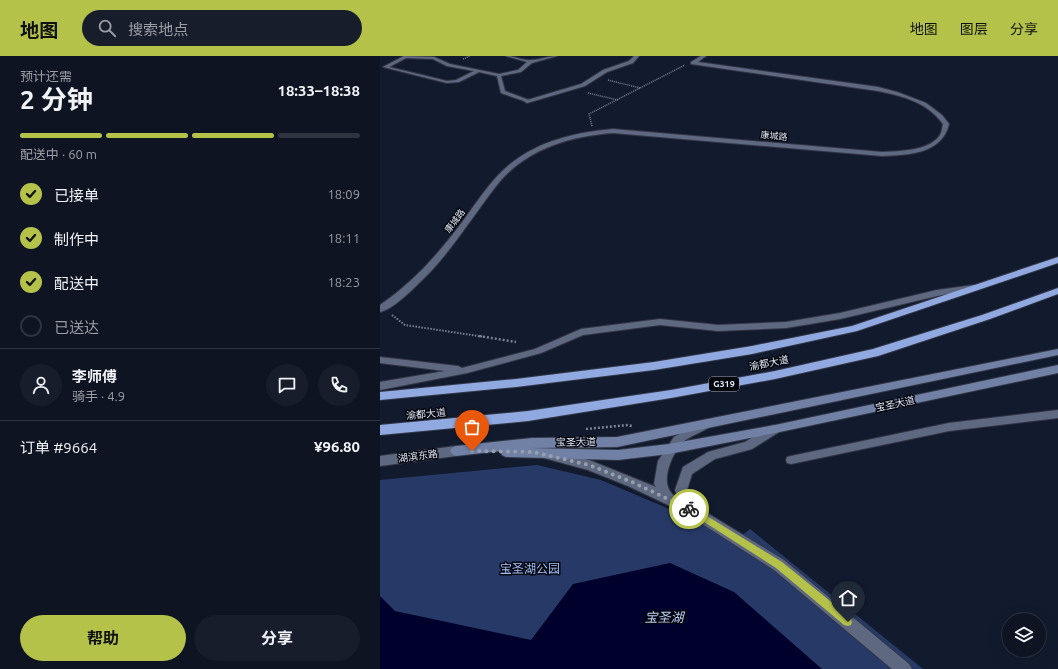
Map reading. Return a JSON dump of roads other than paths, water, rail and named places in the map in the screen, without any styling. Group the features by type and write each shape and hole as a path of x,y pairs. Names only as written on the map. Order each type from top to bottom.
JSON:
{"highway":[{"name":"渝都大道","path":"380,396 524,382 654,366 752,350 853,329 1058,260"},
{"name":"渝都大道","path":"380,430 528,416 671,394 775,375 874,353 986,317 1058,291"}],"main road":[{"name":"宝圣大道","path":"456,451 532,444 617,442 1058,352"},
{"name":"宝圣大道","path":"456,451 618,455 673,448 775,429 1058,369"}],"street":[{"path":"527,100 583,85 605,71 631,62 637,56"},
{"name":"康城路","path":"380,309 406,292 423,276 440,257 500,177 526,156 569,137 593,131 634,132 884,154 905,152 930,146 944,135 946,129 946,124 942,118 930,107 907,96 893,92 693,62 704,56"},
{"path":"667,498 660,484 664,461 678,440 704,425"},
{"path":"689,509 681,490 687,471 712,455 748,446 775,429"},
{"name":"湖滨东路","path":"380,461 456,451"},
{"path":"533,452 589,465 632,482 689,509 779,565 904,669"}],"lane":[{"path":"478,71 457,81 447,82 386,67 405,58 415,56 434,58 449,65 499,75 519,71 530,62 555,56"},
{"path":"508,56 530,62"},
{"path":"499,75 503,92 527,100"},
{"path":"380,386 467,370 538,351 581,332 660,322 718,328 786,325 840,316 937,293 985,285"},
{"path":"380,360 467,370"},
{"path":"791,460 949,427 1058,414"}],"water":[{"name":"宝圣湖","path":"670,563 734,592 822,669 380,669 380,596 395,611 531,640 573,584"}],"park label":[{"name":"宝圣湖公园","path":"530,568"}]}
